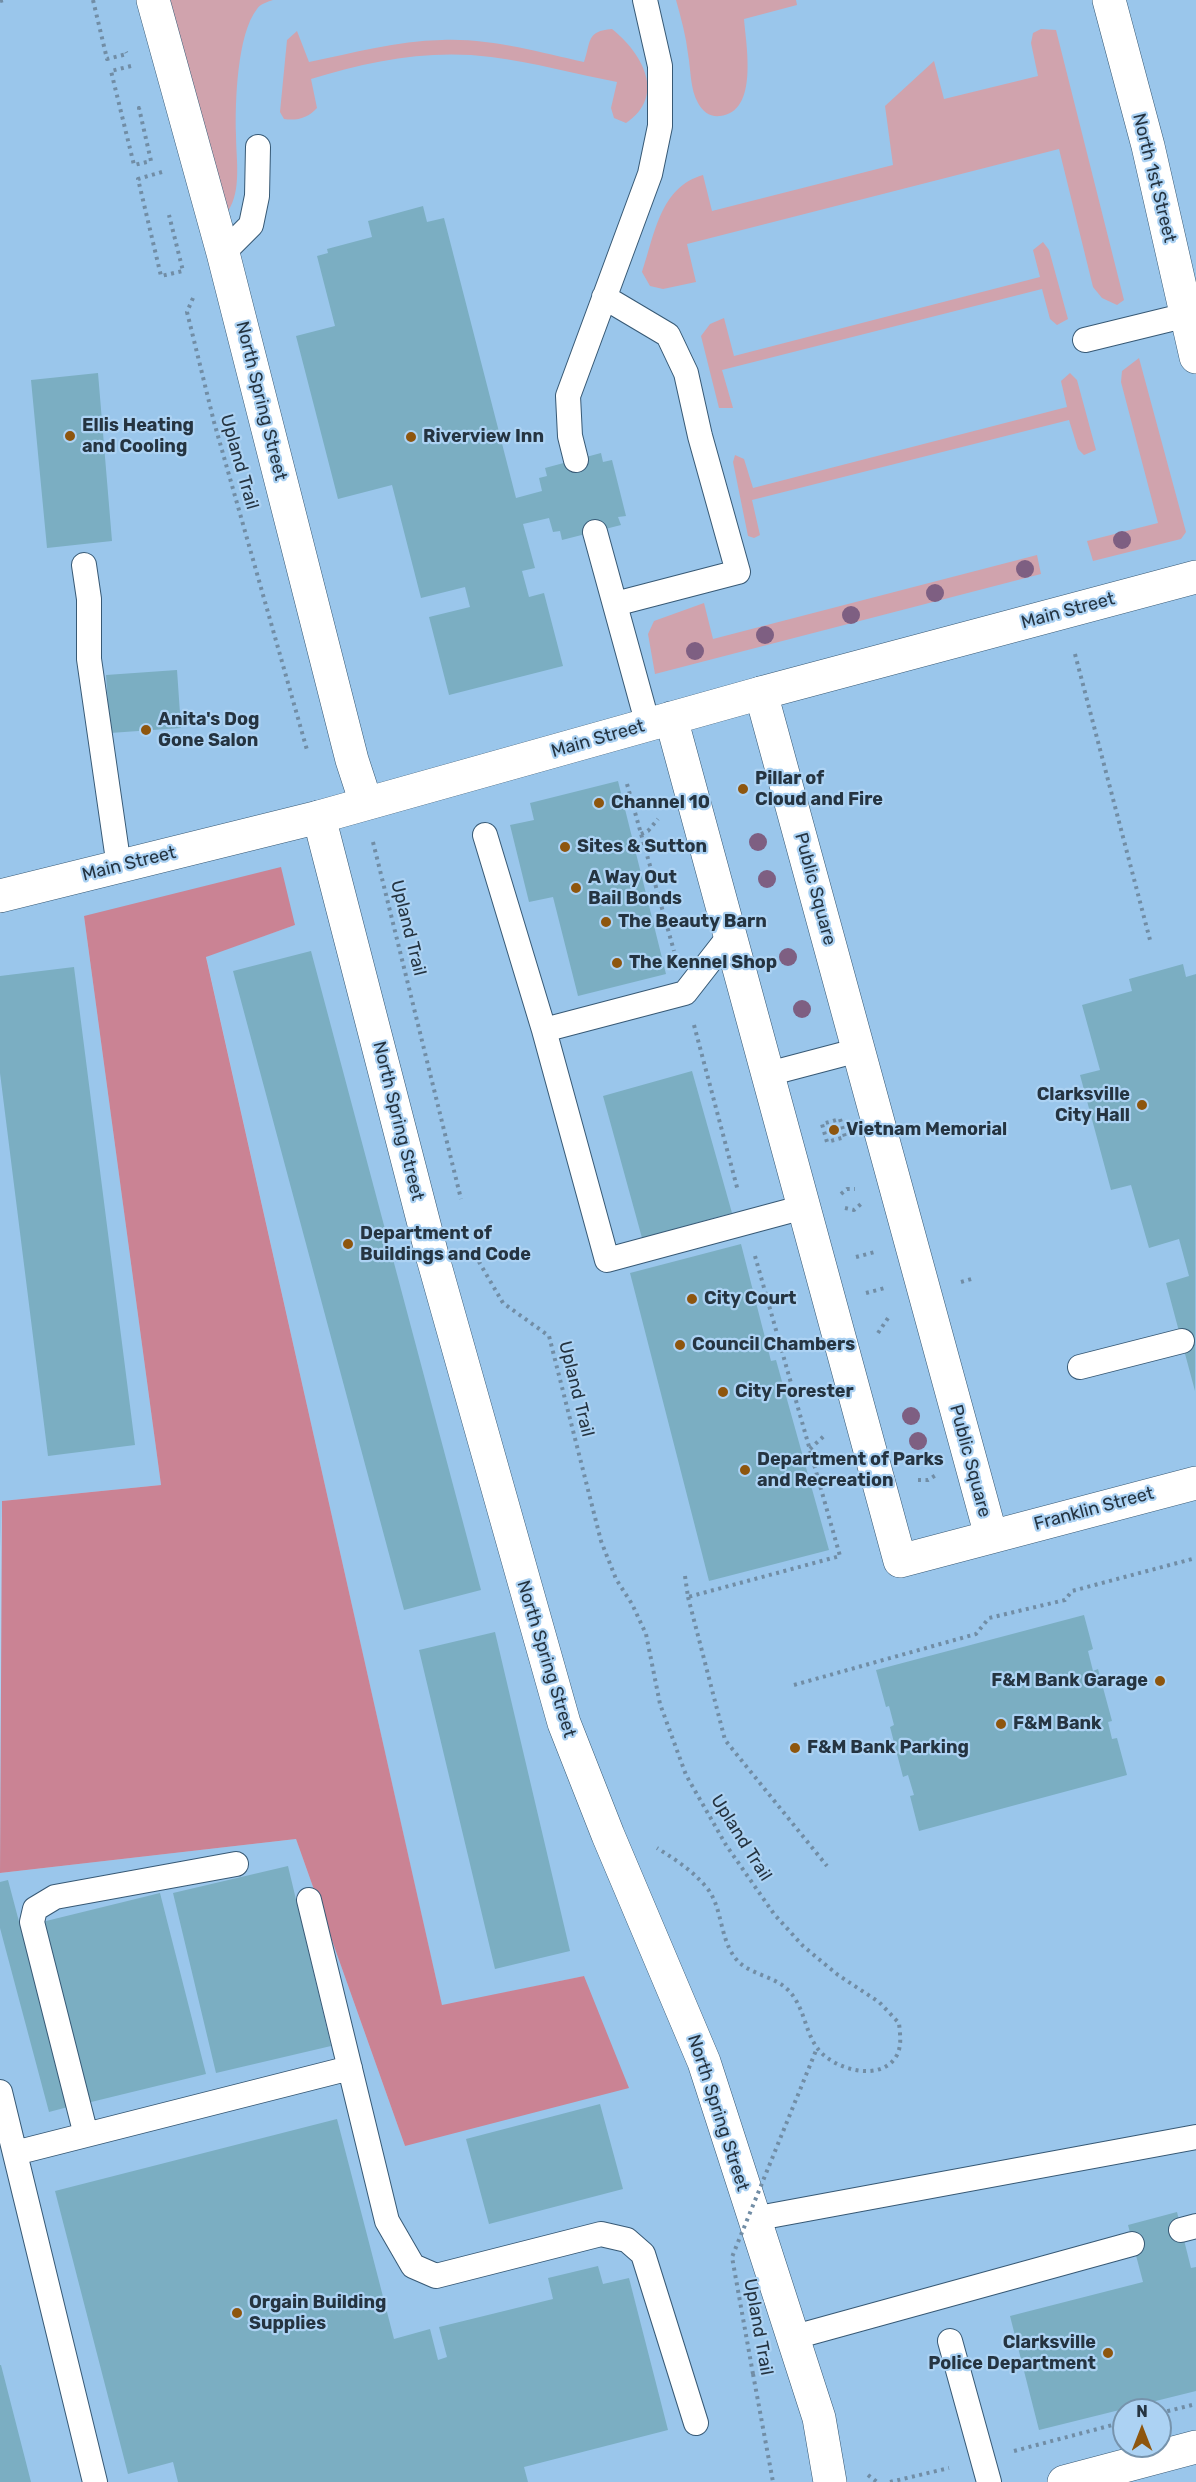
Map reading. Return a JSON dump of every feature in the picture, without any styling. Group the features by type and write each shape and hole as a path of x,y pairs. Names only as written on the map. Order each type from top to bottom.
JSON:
{"street":[{"name":"North Spring Street","path":"153,0 223,254 352,760 342,810 432,1255 467,1374 526,1596 564,1723 608,1835 704,2062 791,2338 819,2418 830,2482"},
{"name":"North 1st Street","path":"1109,0 1148,146 1196,357"},
{"name":"Main Street","path":"0,896 342,810 761,693 1196,578"},
{"name":"Public Square","path":"659,722 731,934 900,1561 991,1536 761,693"},
{"name":"Franklin Street","path":"991,1536 1196,1483"},
{"path":"1064,2482 1196,2447"}],"lane":[{"path":"576,460 570,436 568,396 650,174 660,126 660,66 645,0"},
{"path":"223,254 251,225 257,196 258,147"},
{"path":"604,297 668,335 686,373 700,436 738,572 615,604"},
{"path":"1085,340 1187,315"},
{"path":"595,532 615,604 659,722"},
{"path":"84,565 89,599 89,659 119,867"},
{"path":"485,835 544,1030 607,1260 804,1207"},
{"path":"544,1030 685,993 731,934"},
{"path":"768,1074 859,1050"},
{"path":"1080,1367 1182,1341"},
{"path":"86,2135 32,1922 35,1909 55,1897 236,1864"},
{"path":"309,1900 387,2221 413,2266 436,2276 602,2234 627,2240 643,2254 696,2423"},
{"path":"15,2153 350,2068"},
{"path":"0,2092 95,2482"},
{"path":"753,2219 1196,2137"},
{"path":"791,2338 1132,2244"},
{"path":"950,2341 989,2482"}],"path":[{"path":"93,0 107,59 127,54 124,44"},
{"path":"139,64 111,71 134,165 151,161 139,108 149,106"},
{"path":"165,172 138,178 161,276 183,271 169,214 177,212"},
{"name":"Upland Trail","path":"197,291 187,312 217,434 310,762"},
{"path":"1075,654 1150,940"},
{"name":"Upland Trail","path":"342,810 373,841 463,1209"},
{"path":"840,1119 845,1137 840,1138 827,1142 822,1124 840,1119"},
{"path":"840,1138 846,1148"},
{"path":"859,1191 851,1187 843,1191 840,1198 842,1206 850,1210 867,1201"},
{"path":"688,1597 840,1556 754,1249 777,1244 768,1216"},
{"path":"874,1241 875,1252"},
{"name":"Upland Trail","path":"471,1243 474,1255 502,1303 549,1336 601,1540 616,1579 632,1604 646,1634 660,1704 686,1774 726,1845 774,1914 803,1946 838,1975 879,2001 899,2023 901,2047 896,2058 882,2067 859,2072 833,2064 817,2048 732,2257 772,2482"},
{"path":"849,1259 881,1250"},
{"path":"859,1295 892,1287"},
{"path":"871,1340 889,1318 890,1309"},
{"path":"912,1476 920,1481 928,1480 940,1470"},
{"path":"794,1685 976,1634 989,1618 1065,1600 1072,1591 1196,1558"},
{"path":"685,1576 688,1597 725,1740 826,1866"},
{"path":"608,1835 650,1842 689,1868 709,1890 725,1941 737,1961 786,1988 802,2007 817,2048"},
{"path":"1172,2410 1196,2404"}],"shaded area":[{"path":"0,0 1196,0 1196,2482 0,2482 0,1873 296,1839 405,2146 584,1976 442,2006 206,956 295,925 84,916 161,1485 2,1501 0,1551"},
{"path":"169,0 273,0 262,4 250,20 241,51 236,105 237,184 228,211"},
{"path":"676,0 796,0 797,5 744,19 748,60 747,76 740,103 732,112 720,116 710,115 695,98 686,40"},
{"path":"612,29 633,50 646,75 645,100 638,112 626,123 614,118 611,108 617,82 522,62 468,55 400,58 311,79 317,108 302,118 293,120 284,119 280,112 287,40 297,31 309,62 392,45 460,40 514,47 584,62 589,43 594,35"},
{"path":"1041,29 1056,30 1124,300 1117,305 1102,298 1093,287 1059,149 687,244 696,282 663,289 650,286 642,272 661,214 677,190 689,181 703,175 712,211 893,165 885,106 934,61 944,99 1038,76 1031,43 1033,33"},
{"path":"1043,242 1049,250 1068,319 1057,325 1050,319 1042,289 722,370 733,408 719,408 701,336 710,324 724,318 734,356 1040,277 1033,250"},
{"path":"1139,358 1186,532 1181,539 1093,561 1087,541 1158,523 1121,382 1122,371"},
{"path":"1070,373 1077,380 1096,450 1084,455 1078,449 1069,420 752,500 760,535 754,538 748,536 733,462 735,455 744,459 753,488 1067,407 1061,381"},
{"path":"1037,555 1041,574 655,674 648,634 654,621 704,603 713,639"},
{"path":"281,867 295,925 206,957 442,2005 584,1976 629,2088 405,2146 296,1839 0,1873 2,1501 161,1485 84,916"}],"building":[{"name":"Riverview Inn","path":"423,206 427,222 444,218 516,498 542,491 539,478 547,476 545,468 601,453 603,462 612,460 626,516 618,517 621,525 562,540 560,531 553,532 549,518 523,524 535,568 522,571 529,597 544,593 563,666 449,695 429,617 470,607 465,587 421,598 392,485 338,499 296,336 335,326 317,256 328,253 327,249 372,237 368,221"},
{"name":"Ellis Heating and Cooling","path":"98,373 112,541 47,548 31,380"},
{"path":"177,670 181,728 110,733 106,675"},
{"path":"618,781 666,974 578,996 553,897 529,902 510,825 534,820 530,803"},
{"name":"Department of Buildings and Code","path":"311,951 481,1590 404,1610 233,971"},
{"name":"Clarksville City Hall","path":"1183,964 1186,977 1196,974 1195,1391 1166,1283 1189,1276 1179,1239 1149,1248 1131,1185 1111,1190 1080,1075 1100,1070 1082,1005 1132,991 1129,979"},
{"path":"74,967 135,1445 48,1456 0,1073 0,976"},
{"path":"692,1071 732,1213 642,1238 603,1096"},
{"name":"Department of Parks and Recreation","path":"741,1244 771,1361 776,1360 829,1550 709,1581 630,1273"},
{"name":"F&M Bank","path":"1084,1615 1093,1649 1088,1651 1093,1671 1098,1669 1112,1721 1108,1722 1112,1739 1117,1738 1127,1775 919,1831 910,1796 914,1795 908,1775 903,1777 890,1727 894,1725 889,1706 886,1707 876,1670"},
{"path":"495,1632 570,1951 495,1969 419,1650"},
{"path":"288,1866 331,2046 216,2073 173,1893"},
{"path":"8,1880 68,2107 49,2112 0,1928 0,1882"},
{"path":"160,1893 206,2074 87,2103 42,1922"},
{"path":"600,2104 623,2189 489,2224 466,2139"},
{"name":"Orgain Building Supplies","path":"337,2119 394,2339 430,2329 438,2360 447,2357 439,2327 553,2299 548,2278 598,2266 603,2284 629,2278 668,2430 524,2467 528,2482 178,2482 173,2462 128,2474 55,2191"},
{"name":"Clarksville Police Department","path":"1177,2212 1191,2268 1196,2267 1196,2391 1168,2398 1112,2398 1112,2412 1039,2430 1010,2316 1143,2282 1128,2225"},
{"path":"1,2365 31,2482 0,2482"}],"place":[{"name":"Ellis Heating and Cooling","path":"70,436"},
{"name":"Riverview Inn","path":"411,437"},
{"name":"Anita's Dog Gone Salon","path":"146,730"},
{"name":"Pillar of Cloud and Fire","path":"743,789"},
{"name":"Channel 10","path":"599,803"},
{"name":"Sites & Sutton","path":"565,847"},
{"name":"A Way Out Bail Bonds","path":"576,888"},
{"name":"The Beauty Barn","path":"606,922"},
{"name":"The Kennel Shop","path":"617,963"},
{"name":"Clarksville City Hall","path":"1142,1105"},
{"name":"Vietnam Memorial","path":"834,1130"},
{"name":"Department of Buildings and Code","path":"348,1244"},
{"name":"City Court","path":"692,1299"},
{"name":"Council Chambers","path":"680,1345"},
{"name":"City Forester","path":"723,1392"},
{"name":"Department of Parks and Recreation","path":"745,1470"},
{"name":"F&M Bank Garage","path":"1160,1681"},
{"name":"F&M Bank","path":"1001,1724"},
{"name":"F&M Bank Parking","path":"795,1748"},
{"name":"Orgain Building Supplies","path":"237,2313"},
{"name":"Clarksville Police Department","path":"1108,2353"}]}
